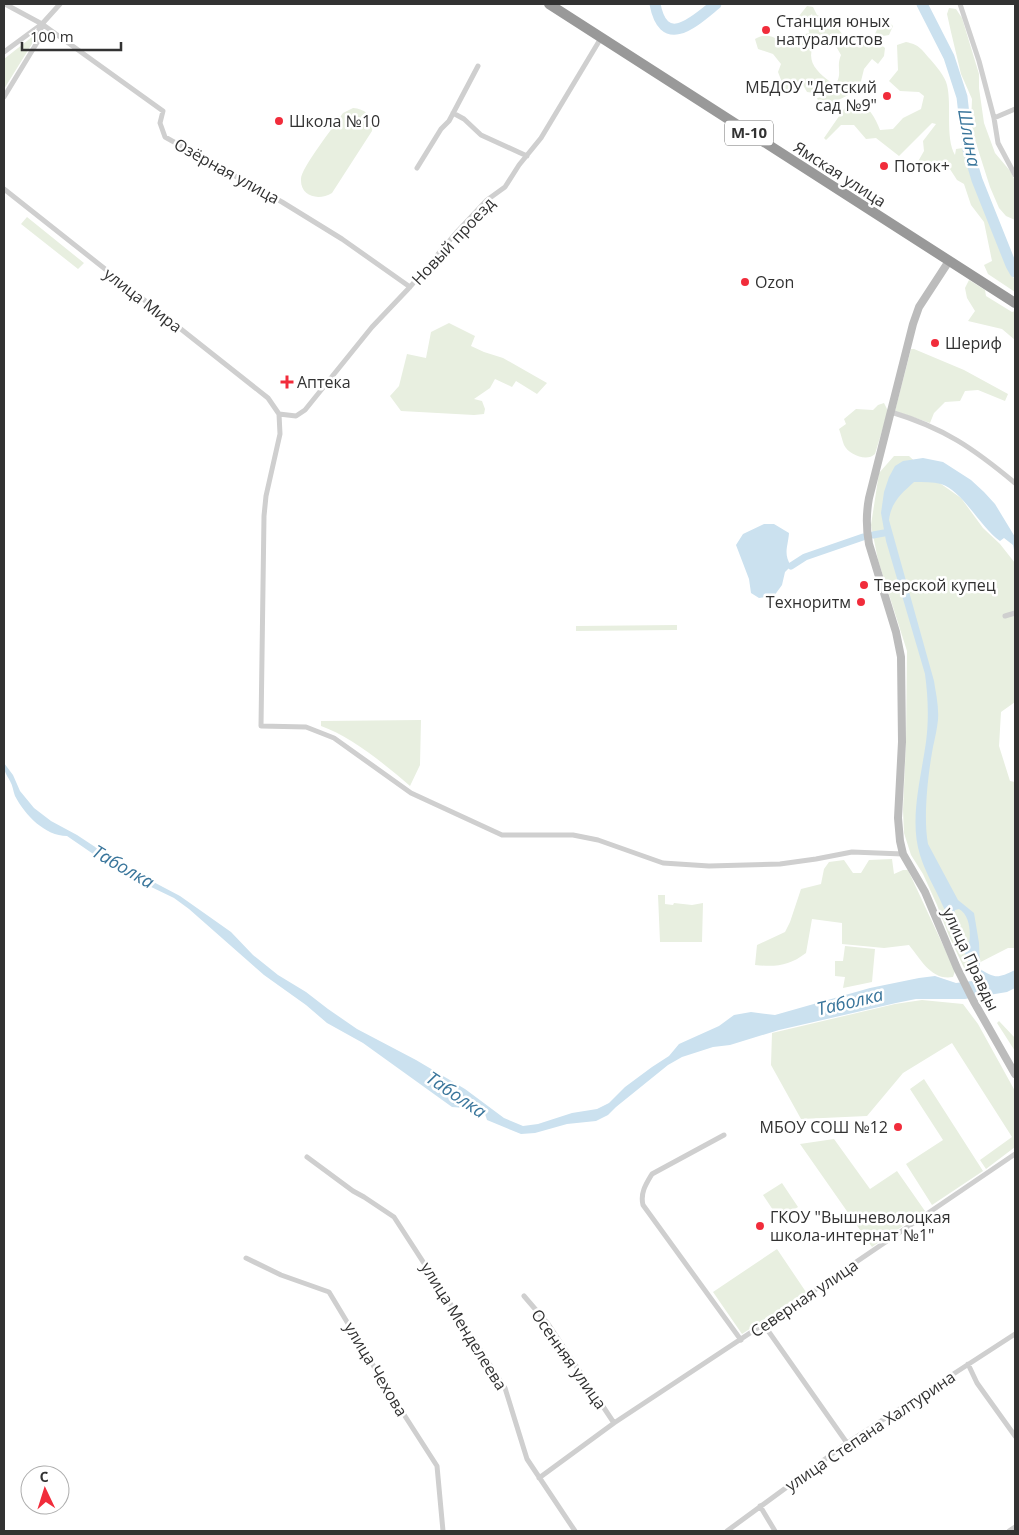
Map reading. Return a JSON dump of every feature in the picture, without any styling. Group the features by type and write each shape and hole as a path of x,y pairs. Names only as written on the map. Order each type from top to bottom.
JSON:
{"highway":[{"name":"Ямская улица","path":"549,4 1015,303"}],"street":[{"name":"Озёрная улица","path":"5,4 42,24 163,111 160,123 165,137 282,202 342,239 410,287"},
{"path":"4,52 42,24 60,4"},
{"path":"960,4 979,61 994,118 998,143 1015,175"},
{"path":"4,97 38,41 42,24"},
{"name":"Новый проезд","path":"279,414 296,416 305,410 372,327 410,287 456,233 487,200 505,187 541,138 601,38"},
{"path":"418,168 441,129 449,121 478,66"},
{"path":"994,118 1015,109"},
{"path":"453,113 464,119 481,134 527,156"},
{"name":"улица Мира","path":"4,189 268,398 279,414"},
{"name":"улица Правды","path":"949,261 919,307 913,324 866,513 869,544 896,632 901,656 902,742 898,818 904,854 925,892 949,950 974,1002 1015,1074"},
{"path":"891,412 937,428 958,440 991,463 1015,483"},
{"path":"279,414 280,434 266,496 264,516 261,726 306,727 334,738 411,793 502,835 573,836 598,840 663,862 709,866 780,864 852,852 904,854"},
{"path":"1004,616 1015,613"},
{"name":"Северная улица","path":"724,1136 652,1174 645,1185 642,1200 643,1205 741,1340"},
{"name":"Северная улица","path":"539,1478 614,1423 764,1325 1015,1154"},
{"name":"улица Менделеева","path":"307,1157 353,1191 394,1217 505,1388 527,1459 575,1531"},
{"name":"улица Чехова","path":"246,1258 281,1275 329,1292 437,1466 444,1531"},
{"name":"Осенняя улица","path":"524,1296 548,1324 614,1423"},
{"path":"764,1325 847,1443"},
{"name":"улица Степана Халтурина","path":"727,1531 847,1443 1015,1334"},
{"path":"968,1364 977,1383 1015,1436"},
{"path":"760,1506 775,1531"},
{"path":"1009,1531 1015,1527"}],"green space":[{"path":"807,6 813,7 817,15 835,26 848,43 871,38 877,30 879,22 888,22 893,26 889,35 883,36 879,43 885,48 884,56 878,64 872,59 864,69 861,81 852,93 829,105 820,104 817,98 822,97 820,88 815,87 814,93 807,92 803,85 795,92 786,93 778,72 781,64 773,54 758,49 755,39 761,36 773,37 779,40 780,45 789,47 798,36 809,33 808,24 813,17 812,14 799,25 799,16","holes":["826,37 841,55 839,75 837,82 832,83 816,69 811,58 811,52 817,38"]},
{"path":"949,8 956,9 962,18 979,74 984,123 995,153 1011,172 1015,181 1015,220 1006,216 999,208 975,140 971,123 972,99 961,74 947,14"},
{"path":"32,37 35,39 4,89 4,59"},
{"path":"906,42 922,50 940,71 946,82 952,148 955,155 956,149 963,148 1008,270 1015,279 1015,292 988,274 984,265 992,261 984,222 971,205 964,184 957,180 946,163 935,162 926,171 916,165 924,151 923,141 936,124 932,123 899,156 876,138 866,139 854,125 841,125 826,140 824,138 844,109 855,101 871,112 880,130 893,129 903,118 921,109 924,96 919,92 900,91 889,81 898,70 897,45"},
{"path":"353,108 362,110 368,115 372,122 372,131 332,193 322,197 311,196 304,190 302,185 302,173 343,113"},
{"path":"27,217 84,263 78,269 21,224"},
{"path":"969,280 985,290 986,296 1012,312 1015,311 1015,340 1002,329 968,321 975,311 967,298 965,288"},
{"path":"449,323 475,336 471,346 503,358 547,383 537,394 516,381 512,387 495,379 490,388 474,399 482,401 485,409 484,414 401,411 390,396 399,386 407,354 426,358 431,332"},
{"path":"911,349 964,370 1008,394 1005,401 978,390 965,391 960,401 945,402 934,413 930,423 895,411"},
{"path":"884,403 888,411 875,454 863,457 846,449 839,429 846,424 844,419 856,409 873,410 878,405"},
{"path":"894,456 909,456 934,479 961,498 983,528 1000,544 1015,563 1015,702 1001,712 999,746 1010,781 1015,782 1015,948 1008,948 965,970 923,874 911,855 904,833 907,651 878,560 871,525 879,473"},
{"path":"677,625 677,630 576,631 576,626"},
{"path":"421,720 420,765 410,786 356,744 321,726 321,721"},
{"path":"892,859 894,874 908,870 955,971 953,977 939,976 933,973 909,945 884,948 842,944 842,923 812,919 806,953 794,961 782,965 755,965 757,945 785,932 801,889 821,884 824,869 829,862 844,860 853,873 861,873 869,860"},
{"path":"658,895 665,895 665,904 692,905 703,903 702,942 660,942"},
{"path":"845,946 875,949 872,982 843,988 845,977 835,976 835,961 843,961"},
{"path":"922,1000 963,1004 978,1024 1015,1091 1015,1147 986,1169 980,1160 1012,1137 952,1043 903,1073 867,1116 801,1119 771,1065 772,1033 895,1004"},
{"path":"999,1021 1015,1038 1015,1051 997,1023"},
{"path":"924,1079 983,1171 932,1205 906,1164 943,1140 910,1089"},
{"path":"834,1139 870,1189 897,1171 925,1211 872,1247 800,1144"},
{"path":"782,1183 798,1207 779,1219 763,1195"},
{"path":"777,1249 806,1292 742,1334 713,1292"}],"water":[{"name":"Таболка","path":"923,458 943,462 971,480 995,504 1015,537 1015,555 1013,545 1004,538 1000,541 993,535 956,493 941,484 935,483 914,482 901,494 895,503 889,520 934,681 937,701 938,720 927,796 926,821 928,844 958,900 974,913 979,943 980,969 994,976 1005,975 1015,970 1015,988 1007,992 965,999 916,999 779,1030 730,1045 713,1047 682,1057 668,1065 608,1115 596,1121 567,1124 535,1133 521,1134 487,1120 485,1114 479,1109 452,1107 363,1043 327,1023 306,1005 264,975 174,898 118,871 67,836 51,832 36,823 19,803 4,769 4,763 13,775 20,791 34,808 51,821 77,835 127,868 180,896 231,932 253,955 278,975 306,992 357,1029 416,1060 465,1089 504,1118 523,1126 538,1124 572,1113 597,1109 609,1103 625,1087 669,1056 679,1044 719,1026 734,1015 751,1012 775,1015 870,988 919,978 935,976 956,983 972,981 970,966 925,868 917,842 917,799 928,725 926,682 886,541 881,513 884,492 889,477 895,466 903,461","holes":["959,909 963,912 969,925 969,944 958,928 954,915 955,910"]},
{"path":"764,524 774,524 789,533 787,554 791,566 785,572 782,585 774,596 759,598 751,593 749,579 736,545 743,534"}],"waterway":[{"name":"Шлина","path":"655,4 659,18 665,26 673,29 690,24 716,4"},
{"name":"Шлина","path":"922,4 949,57 962,97 968,150 977,180 1015,272"},
{"path":"873,535 884,533"},
{"path":"791,566 805,557 863,537"}],"place":[{"name":"Станция юных натуралистов","path":"766,30"},
{"name":"МБДОУ \"Детский сад №9\"","path":"887,96"},
{"name":"Школа №10","path":"279,121"},
{"name":"Поток+","path":"884,166"},
{"name":"Ozon","path":"745,282"},
{"name":"Шериф","path":"935,343"},
{"name":"Аптека","path":"287,382"},
{"name":"Тверской купец","path":"864,585"},
{"name":"Техноритм","path":"861,602"},
{"name":"МБОУ СОШ №12","path":"898,1127"},
{"name":"ГКОУ \"Вышневолоцкая школа-интернат №1\"","path":"760,1226"}]}
